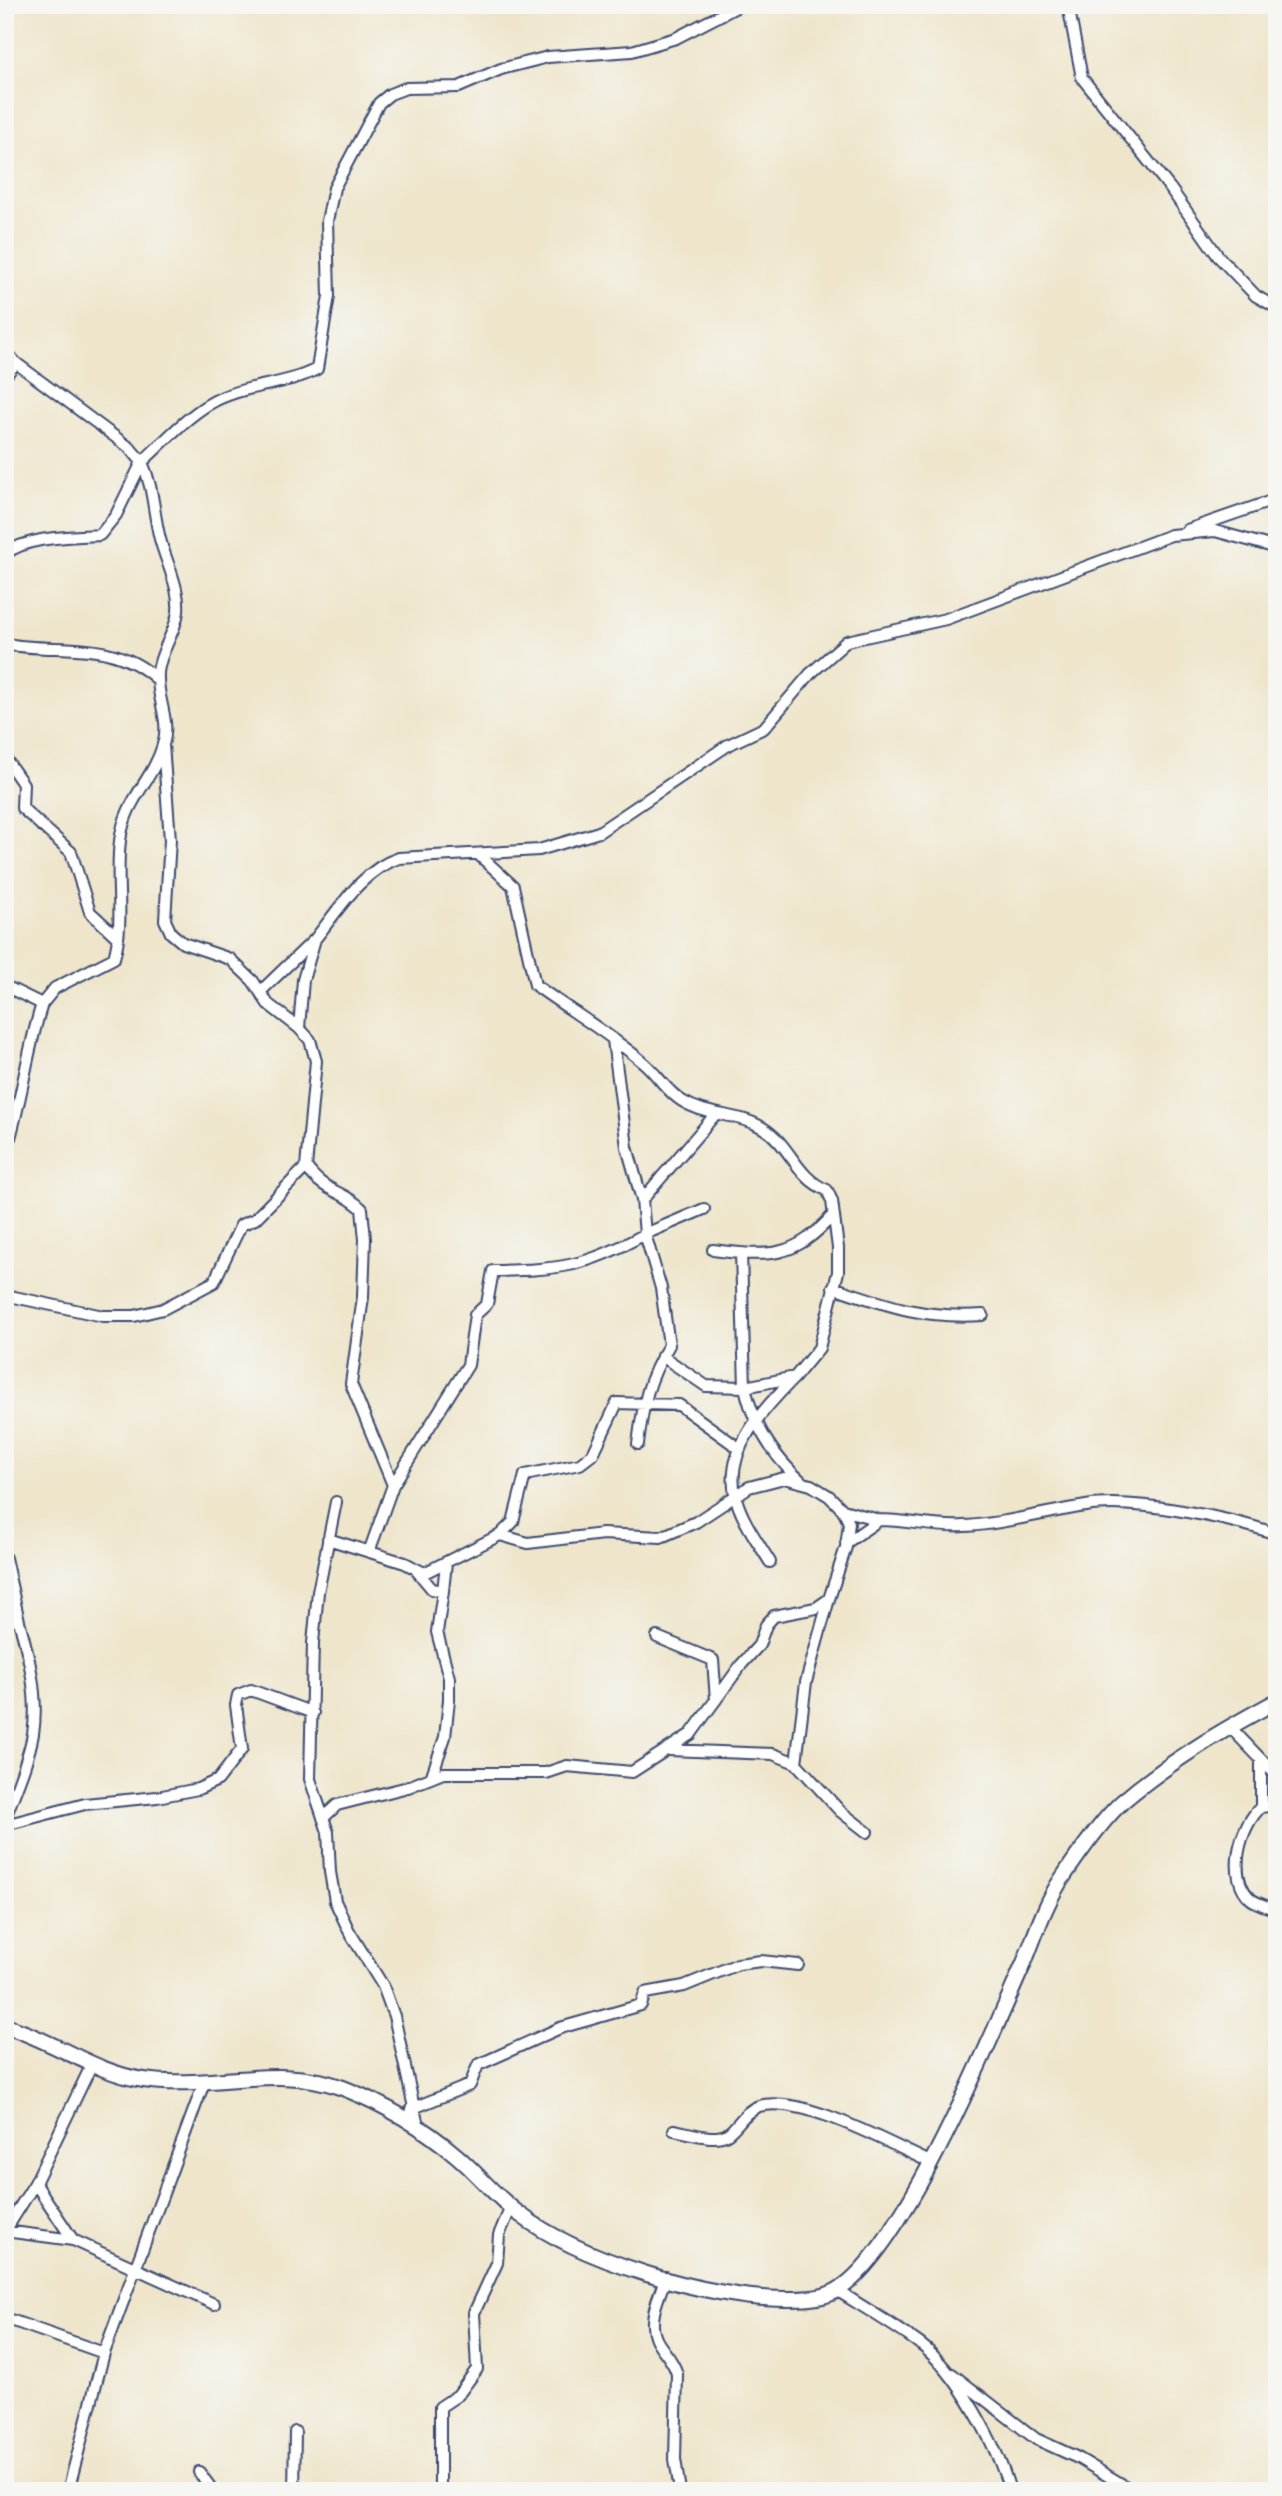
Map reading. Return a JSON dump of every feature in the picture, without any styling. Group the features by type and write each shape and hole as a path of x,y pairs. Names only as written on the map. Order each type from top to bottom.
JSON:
{"street":[{"path":"5,554 12,549 41,541 100,535 116,516 142,462 209,404 262,385 297,380 317,369 329,296 327,221 334,188 379,103 390,94 406,88 459,87 501,69 548,57 632,51 677,38 740,5"},
{"path":"1068,5 1082,78 1170,188 1218,256 1256,296 1277,308"},
{"path":"5,351 16,363 130,448 142,462 155,498 159,536 176,593 178,615 160,660 158,680 168,728 159,759 126,811 119,843 114,958 55,988 42,1004 5,1156"},
{"path":"5,376 16,363"},
{"path":"260,992 315,939 356,889 381,864 400,858 539,850 599,832 728,745 765,728 810,674 847,641 946,619 1171,535 1277,499"},
{"path":"1171,535 1215,531 1277,548"},
{"path":"5,644 35,649 68,646 90,648 145,668 158,680"},
{"path":"5,1295 103,1316 134,1316 163,1309 214,1282 240,1225 255,1219 306,1167 316,1061 310,1040 268,1004 230,959 183,943 171,933 165,920 170,840 163,744"},
{"path":"5,758 23,784 22,807 71,852 90,912 117,937"},
{"path":"478,854 513,886 535,985 645,1063 680,1100 714,1116 761,1127 782,1141 793,1162 813,1184 827,1190 834,1215 838,1248 834,1287 819,1348 756,1418 740,1449 735,1494 770,1562"},
{"path":"299,1028 303,980 315,939"},
{"path":"5,986 42,1004"},
{"path":"613,1040 627,1147 642,1200 645,1234 661,1288 669,1345 652,1372 643,1401 638,1444"},
{"path":"642,1200 714,1116"},
{"path":"306,1167 328,1191 353,1199 362,1209 365,1238 363,1297 351,1384 393,1485"},
{"path":"369,1552 393,1485 468,1365 475,1315 487,1304 493,1271 564,1269 604,1257 645,1234 704,1209"},
{"path":"713,1250 741,1254 783,1252 802,1245 834,1215"},
{"path":"741,1254 745,1387 756,1418 773,1453 803,1482 829,1496 843,1510 849,1523 846,1543 806,1682 796,1763"},
{"path":"834,1287 906,1312 947,1318 983,1315"},
{"path":"662,1356 706,1387 745,1387 794,1377"},
{"path":"417,1571 424,1573 500,1535 513,1522 525,1475 580,1464 593,1454 617,1403 643,1401 679,1405 740,1449"},
{"path":"500,1535 528,1544 603,1534 661,1537 696,1522 735,1494 784,1478 803,1482"},
{"path":"336,1502 318,1592 313,1643 310,1779 328,1832 335,1901 387,1996 418,2126"},
{"path":"843,1510 879,1520 964,1526 1015,1521 1088,1505 1133,1505 1189,1514 1277,1534"},
{"path":"846,1543 879,1520"},
{"path":"328,1539 405,1563 417,1571 432,1589 443,1591"},
{"path":"5,1558 28,1653 34,1710 33,1735 5,1818"},
{"path":"431,1778 442,1749 449,1700 449,1678 437,1632 446,1563"},
{"path":"323,1818 337,1805 443,1773 545,1773 567,1766 632,1772 691,1734 759,1644 766,1625 774,1616 816,1608 830,1599"},
{"path":"5,1616 19,1621"},
{"path":"657,1637 713,1660 716,1700"},
{"path":"5,1825 85,1804 157,1797 198,1789 218,1780 242,1749 236,1705 238,1695 251,1690 313,1713"},
{"path":"5,2026 36,2035 122,2076 150,2081 310,2077 344,2088 418,2126 458,2157 534,2225 604,2259 666,2277 761,2297 824,2296 838,2291 862,2269 901,2218 930,2162 1059,1883 1120,1804 1190,1750 1277,1702"},
{"path":"1230,1727 1277,1776"},
{"path":"669,1750 773,1754 796,1763 840,1811 867,1832"},
{"path":"1261,1760 1261,1807"},
{"path":"1277,1805 1261,1807 1251,1816 1241,1838 1238,1868 1242,1885 1251,1899 1277,1910"},
{"path":"400,2116 414,2106 470,2085 478,2065 560,2028 641,2005 645,1993 684,1986 738,1964 761,1961 798,1965"},
{"path":"92,2064 36,2183 5,2231 73,2240 214,2304"},
{"path":"68,2491 104,2353 205,2080"},
{"path":"674,2130 726,2135 741,2118 759,2106 796,2106 829,2116 930,2162"},
{"path":"36,2183 73,2240"},
{"path":"440,2491 440,2407 458,2395 477,2369 474,2313 497,2263 499,2235 511,2207"},
{"path":"666,2277 655,2308 654,2330 655,2337 673,2361 677,2374 675,2459 680,2491"},
{"path":"838,2291 921,2345 945,2368 1036,2439 1078,2458 1133,2491"},
{"path":"5,2318 104,2353"},
{"path":"945,2368 984,2431 1010,2491"},
{"path":"294,2491 295,2432"},
{"path":"199,2472 213,2491"}]}
